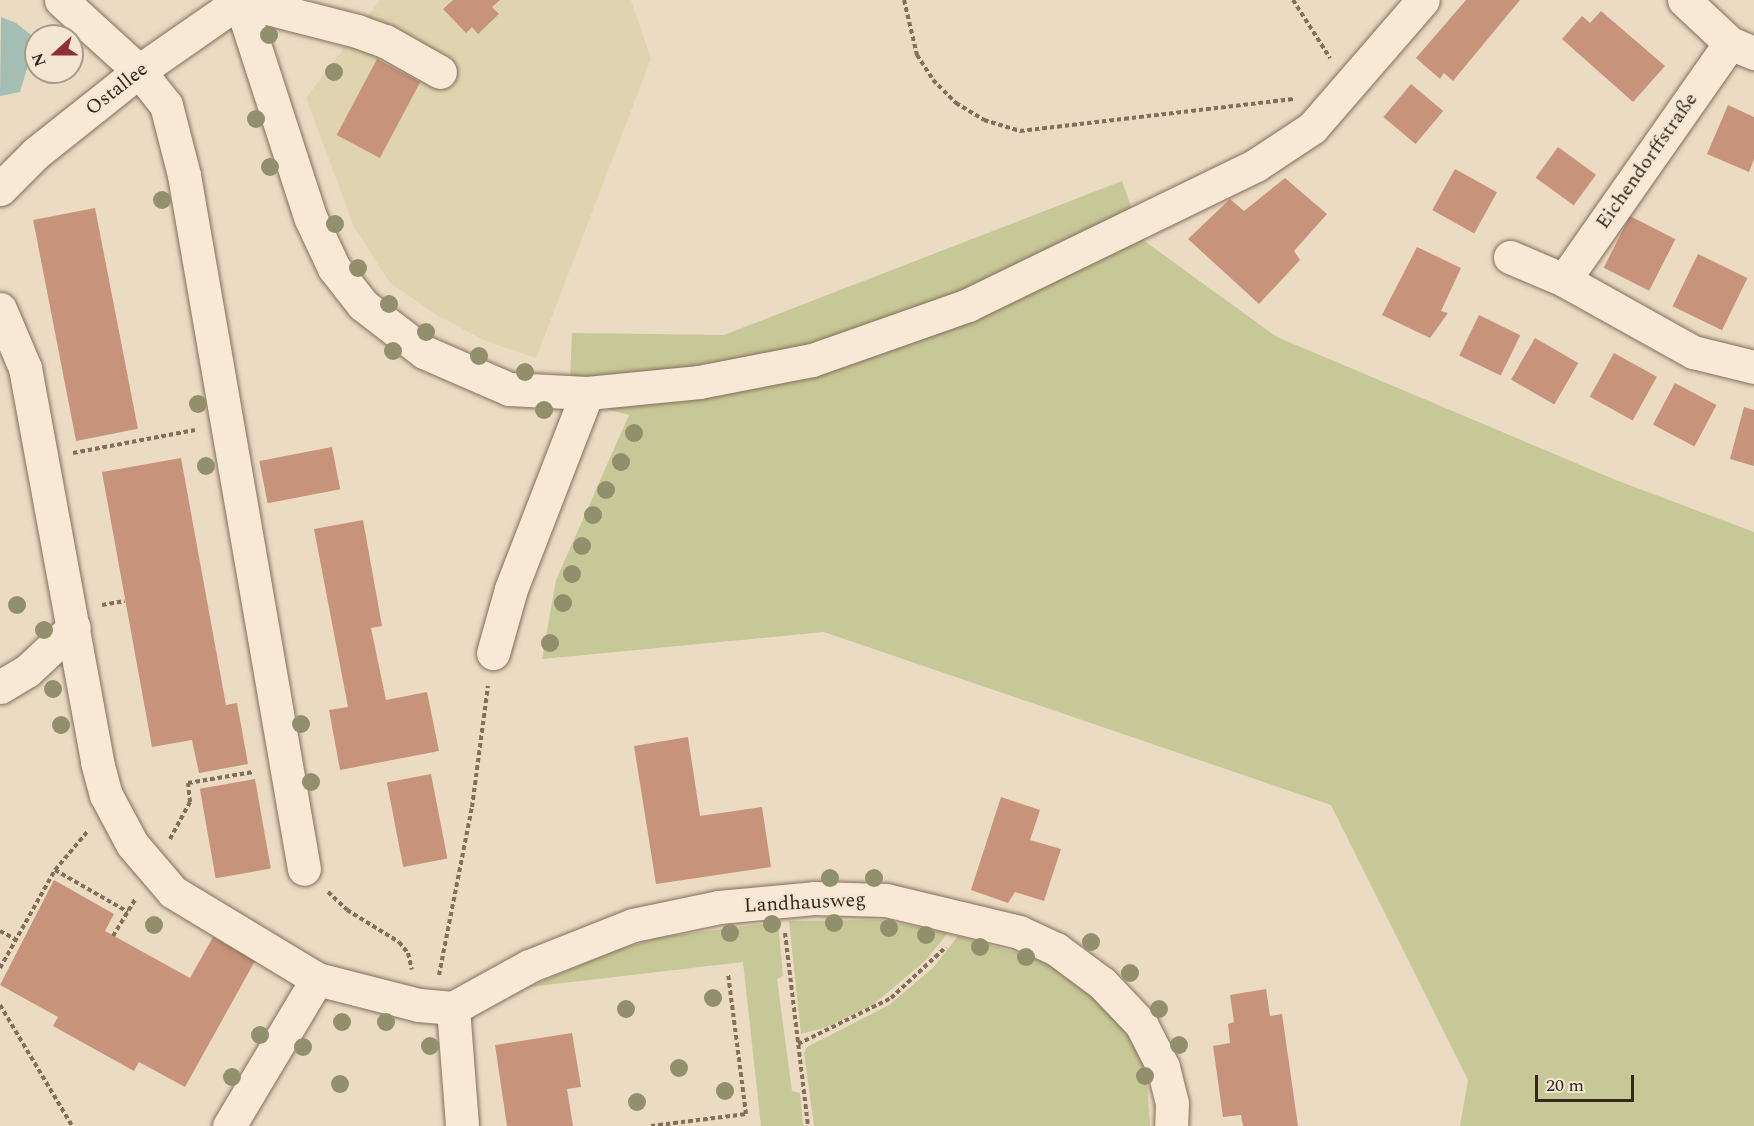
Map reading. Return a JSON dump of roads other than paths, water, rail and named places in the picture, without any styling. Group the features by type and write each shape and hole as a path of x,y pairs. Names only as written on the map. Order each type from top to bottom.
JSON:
{"street":[{"path":"61,0 139,71 166,105 184,175 304,869"},
{"path":"241,0 272,108 311,219 334,268 363,305 424,352 509,388 586,393 699,381 812,360 968,304 1256,165 1312,129 1423,0"},
{"path":"241,0 357,31 385,41 440,72"},
{"name":"Ostallee","path":"0,189 36,153 139,71 241,0"},
{"path":"1684,0 1742,48"},
{"name":"Eichendorffstraße","path":"1564,280 1742,48"},
{"path":"1510,257 1564,280 1693,352 1754,367"},
{"path":"0,309 25,368 97,762 116,819 153,871 173,892 317,980 419,1005 453,1008 462,1126"},
{"path":"493,653 511,589 586,393"},
{"path":"0,687 27,671 74,627"},
{"name":"Landhausweg","path":"453,1008 529,966 633,925 719,907 814,898 886,900 965,917 1019,932 1056,949 1102,983 1142,1024 1163,1067 1172,1103 1171,1126"},
{"path":"229,1126 317,980"}]}
